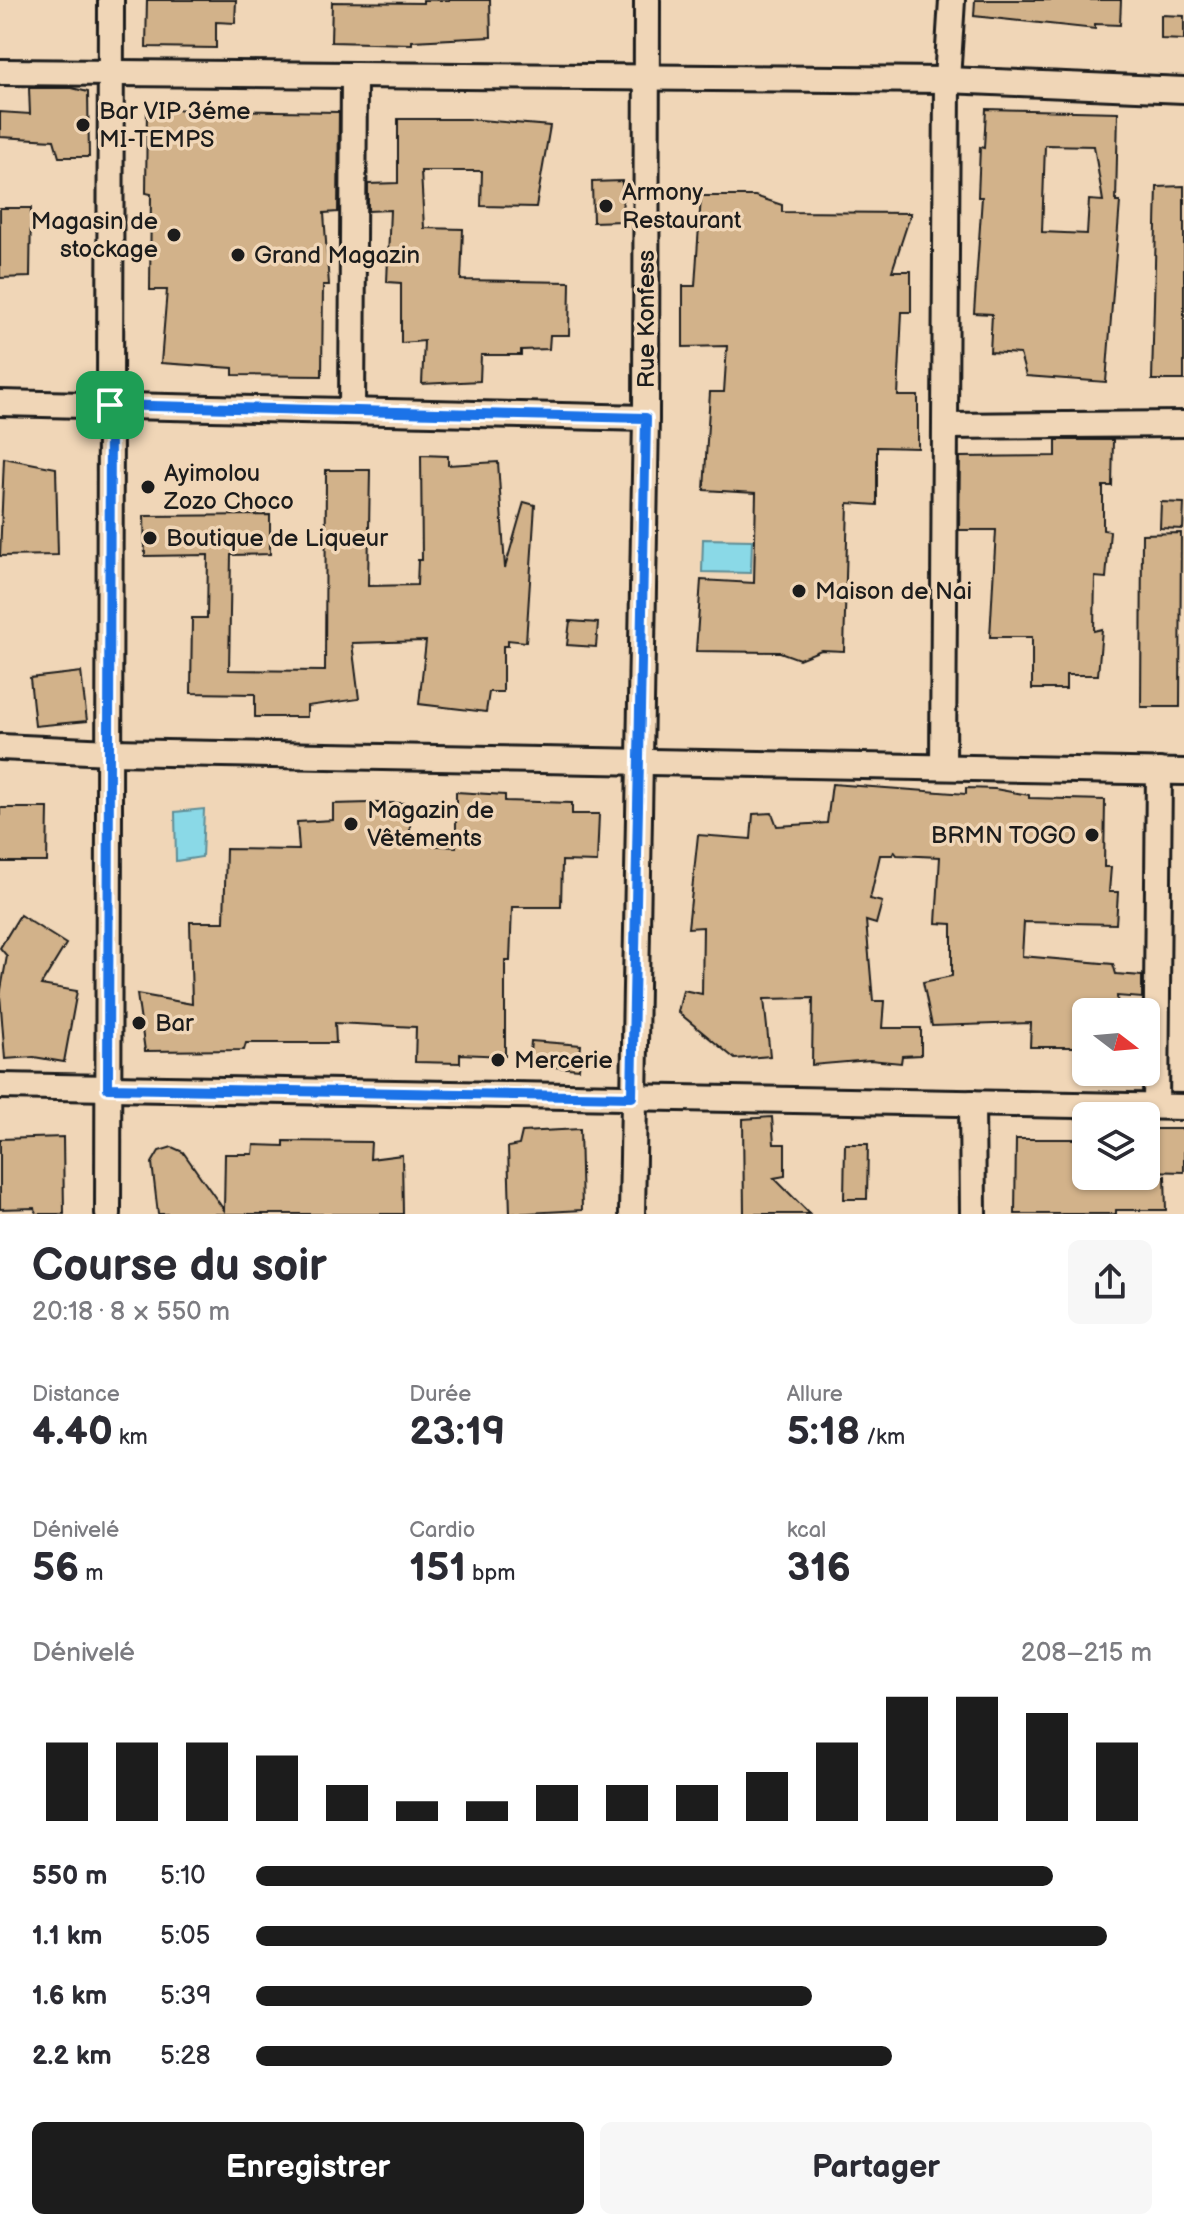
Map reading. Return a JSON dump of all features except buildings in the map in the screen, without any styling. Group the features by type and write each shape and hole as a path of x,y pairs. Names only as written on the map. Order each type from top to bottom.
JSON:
{"street":[{"path":"108,1214 111,0"},
{"name":"Rue Konfess","path":"632,1214 646,418 647,0"},
{"path":"943,767 947,80 952,0"},
{"path":"0,72 947,80 1184,90"},
{"path":"352,411 354,75"},
{"path":"0,403 646,418"},
{"path":"945,426 1184,424"},
{"path":"0,747 111,752 1184,772"},
{"path":"1156,1102 1159,771"},
{"path":"0,1086 1072,1105"},
{"path":"972,1103 973,1214"},
{"path":"1160,1106 1184,1107"}],"water":[{"path":"703,539 752,540 751,573 702,572"},
{"path":"204,809 202,857 176,861 175,812"}],"place":[{"name":"Bar VIP 3éme MI-TEMPS","path":"83,125"},
{"name":"Armony Restaurant","path":"606,206"},
{"name":"Magasin de stockage","path":"174,235"},
{"name":"Grand Magazin","path":"238,255"},
{"name":"Ayimolou Zozo Choco","path":"148,487"},
{"name":"Boutique de Liqueur","path":"150,538"},
{"name":"Maison de Nai","path":"799,591"},
{"name":"Magazin de Vêtements","path":"351,824"},
{"name":"BRMN TOGO","path":"1092,835"},
{"name":"Bar","path":"139,1023"},
{"name":"Mercerie","path":"498,1060"}],"route":[{"path":"110,405 646,418 632,1097 108,1088 110,405"}]}
